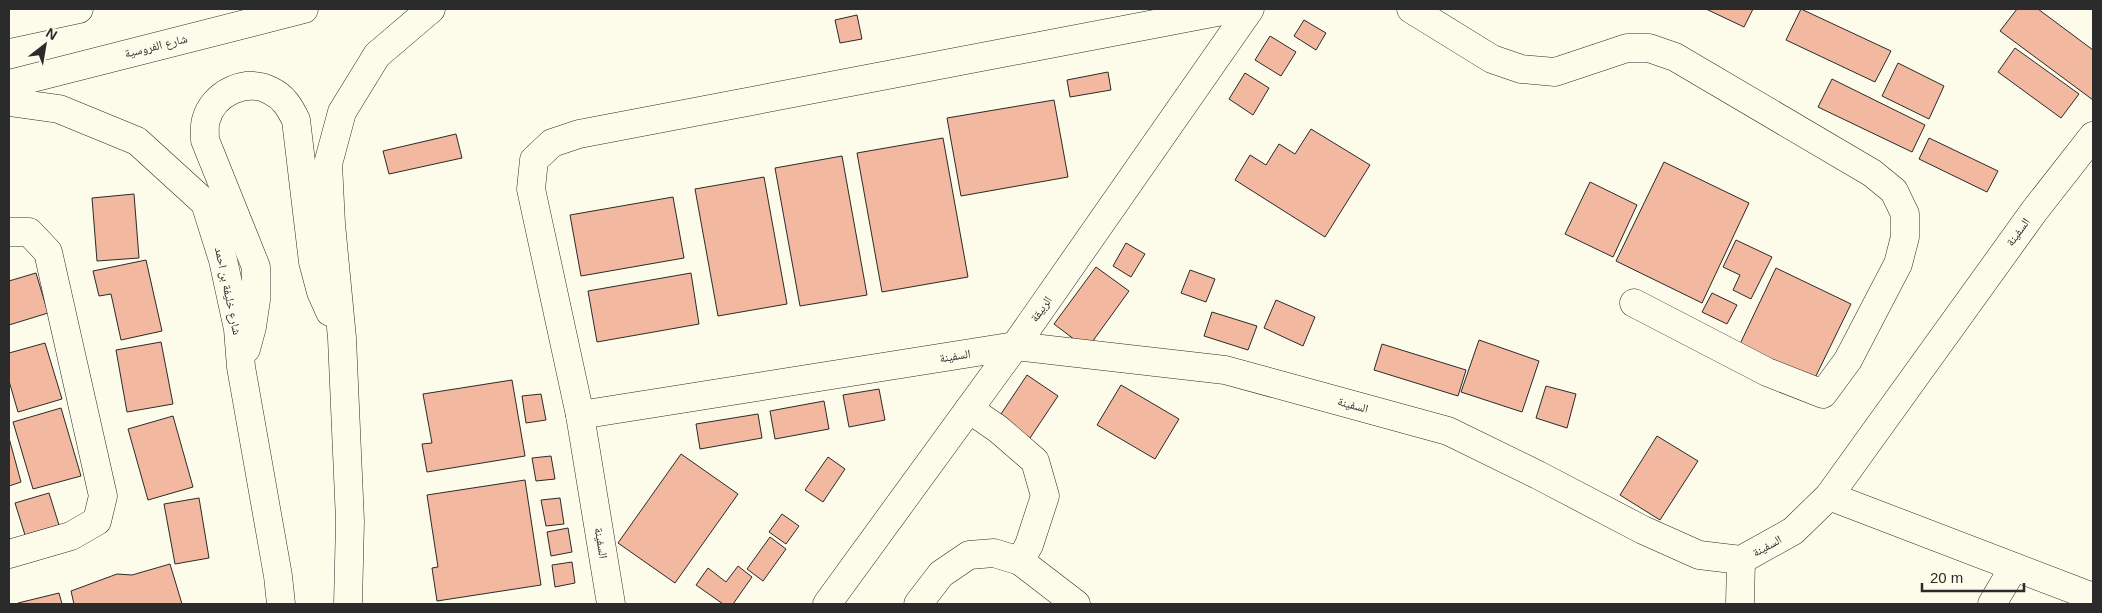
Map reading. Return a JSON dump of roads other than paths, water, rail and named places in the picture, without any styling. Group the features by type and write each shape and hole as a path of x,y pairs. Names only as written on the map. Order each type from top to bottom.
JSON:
{"main road":[{"path":"9,24 79,9"},
{"name":"شارع الفروسية","path":"9,84 304,9"},
{"path":"348,604 350,521 342,338 331,224 328,164 342,112 377,55 431,9"},
{"path":"580,414 531,190 534,160 552,143 579,134 1233,9"},
{"name":"الربيقة","path":"827,604 1015,346 1250,9"},
{"path":"1411,9 1492,59 1521,69 1554,72 1627,48 1649,48 1675,57 1872,173 1894,191 1905,214 1905,237 1898,264 1848,360 1823,394 1767,372 1634,303"},
{"path":"241,367 252,327 256,300 256,267 205,140 206,120 218,99 231,90 253,85 271,90 288,104 296,120 313,262 321,292 342,338"},
{"name":"شارع خليفة بن احمد","path":"9,102 59,109 137,141 205,203 224,260 238,329 241,367 278,576 281,604"},
{"name":"السفينة","path":"611,604 580,414 1015,346 1225,370 1448,431 1538,475 1643,530 1699,556 1741,560 1793,531 1828,496 2035,210 2093,136"},
{"path":"9,232 29,232 48,252 103,496 97,521 71,536 9,554"},
{"path":"969,409 998,429 1035,461 1045,496 1030,545 1020,561"},
{"path":"1828,496 2093,597"},
{"path":"918,604 941,574 970,555 994,552 1020,561 1076,604"},
{"path":"1740,604 1741,560"},
{"path":"1992,604 2014,567"},
{"path":"260,604 278,576"}]}
